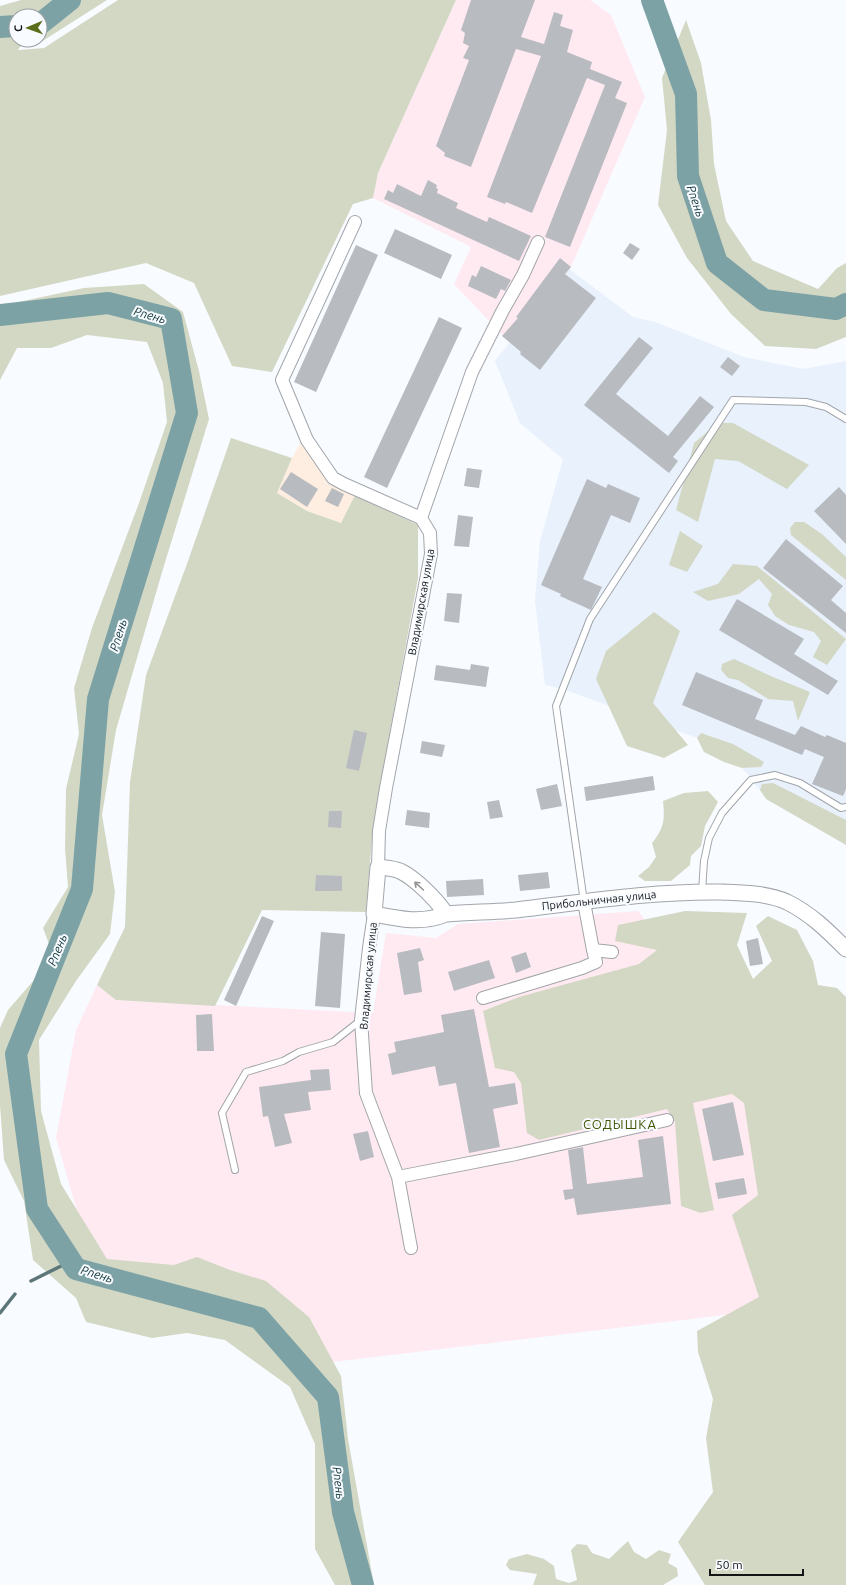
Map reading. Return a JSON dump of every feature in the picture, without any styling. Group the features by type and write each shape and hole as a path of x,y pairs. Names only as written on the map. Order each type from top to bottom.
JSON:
{"street":[{"path":"355,222 282,380 307,440 333,478 421,518 472,372 502,310 523,275 538,242"},
{"name":"Владимирская улица","path":"378,867 379,831 386,788 431,554 430,533 421,518"},
{"path":"374,914 378,867 400,871 409,877 422,887 446,914"},
{"name":"Прибольничная улица","path":"374,914 416,921 437,918 446,914 514,910 638,895 702,892 741,893 763,895 786,902 819,922 846,949"},
{"path":"483,998 582,968 596,962 584,902"},
{"name":"Владимирская улица","path":"374,914 368,948 362,1020 366,1093 398,1177 411,1248"},
{"path":"593,950 612,952"},
{"path":"398,1177 516,1154 667,1120"}],"lane":[{"path":"584,902 556,706 590,618 733,400 806,402 826,407 846,419"},
{"path":"702,892 704,861 709,838 722,813 751,780 775,775 800,783 841,808 846,807"},
{"path":"235,1170 222,1113 246,1072 283,1061 299,1052 332,1042 362,1020"}],"shaded area":[{"path":"456,0 590,0 611,15 645,97 571,267 528,325 518,332 510,343 454,284 471,247 373,198 378,173"},
{"path":"569,269 633,317 655,322 744,357 803,369 846,361 846,837 760,790 742,768 752,758 563,689 545,685 535,600 540,542 563,459 520,423 495,361 518,332 528,325"},
{"path":"301,442 330,483 355,495 341,523 307,511 277,493 292,458"},
{"path":"638,911 752,1058 783,1308 283,1368 96,1277 56,1138 76,1030 97,985 116,1000 373,1013 386,933 436,938 458,924"}],"green space":[{"path":"21,0 107,0 48,38 48,8 8,8 8,48 19,48 18,50 48,48 48,45 118,0 456,0 378,173 373,198 353,204 272,372 232,366 194,283 146,263 0,296 0,6"},
{"path":"686,20 701,63 711,120 714,164 726,221 753,261 818,289 837,268 846,263 846,337 816,349 765,346 731,314 687,258 658,205 667,130 662,78"},
{"path":"144,284 183,312 199,371 209,419 116,730 102,815 115,892 110,934 76,981 39,1040 41,1111 61,1184 107,1259 174,1265 197,1257 230,1270 266,1281 309,1317 341,1376 348,1439 374,1585 335,1585 315,1549 315,1444 290,1387 225,1340 187,1333 152,1338 86,1322 76,1298 33,1260 24,1201 4,1160 0,1105 0,1028 8,1010 54,957 43,928 68,887 65,849 66,789 79,734 74,688 92,628 139,503 167,422 163,383 147,342 87,335 51,348 17,348 0,380 0,306 84,288"},
{"path":"718,423 733,423 809,465 787,489 738,461 715,459 698,522 676,510 694,443"},
{"path":"231,438 292,458 277,493 307,511 341,523 355,495 418,525 418,578 373,826 366,912 262,910 215,1006 116,1000 97,985 125,927 130,782 146,675"},
{"path":"795,522 804,522 822,534 846,557 846,580 791,535 790,528"},
{"path":"680,531 703,546 687,572 669,565"},
{"path":"733,564 757,566 846,639 827,665 813,657 821,641 814,632 789,625 775,616 768,605 772,594 759,579 739,594 708,601 693,592 718,584"},
{"path":"654,612 680,631 653,703 688,745 664,758 627,746 596,679 606,651"},
{"path":"734,659 810,692 798,721 793,701 768,699 738,680 728,678 721,670 722,664"},
{"path":"701,733 733,744 764,762 761,767 742,768 724,762 704,752 697,738"},
{"path":"773,783 846,820 846,845 766,799 760,790 762,784"},
{"path":"708,791 718,802 705,826 701,846 691,856 690,865 671,881 645,881 638,876 649,867 656,857 652,843 663,824 663,801 684,793"},
{"path":"685,911 747,913 737,945 753,979 772,961 756,926 768,916 797,930 813,961 818,985 837,988 846,997 846,1585 705,1585 678,1542 713,1492 706,1438 713,1399 698,1352 697,1331 759,1297 732,1215 758,1195 744,1103 732,1094 693,1103 714,1210 701,1213 681,1206 675,1122 667,1109 539,1140 527,1133 521,1083 514,1072 495,1068 483,1011 519,997 639,964 657,950 615,941 618,925"},
{"path":"628,1541 634,1552 646,1559 659,1550 671,1554 668,1563 677,1568 678,1576 663,1585 533,1585 537,1574 510,1570 506,1565 509,1559 527,1554 544,1559 554,1566 556,1579 569,1583 577,1580 571,1550 577,1544 587,1545 592,1553 609,1559"}],"building":[{"path":"471,0 535,0 521,37 544,44 554,12 563,15 560,26 573,30 567,52 592,62 590,69 622,82 615,98 627,103 570,247 545,237 605,85 587,78 532,213 506,202 505,204 487,197 541,56 516,49 471,167 444,156 445,153 436,146 469,60 463,58 469,46 463,43 465,33 461,30"},
{"path":"428,180 437,185 437,193 458,203 456,208 487,222 489,217 531,236 519,261 384,199 388,190 393,193 397,184 421,196"},
{"path":"395,229 452,255 441,279 384,253"},
{"path":"630,243 640,249 632,260 623,253"},
{"path":"356,245 378,255 316,392 294,382"},
{"path":"560,258 571,267 565,274 596,298 540,370 520,354 521,352 502,336 518,318 516,317"},
{"path":"481,266 511,280 505,291 501,289 496,299 468,286 472,275 476,277"},
{"path":"439,317 462,328 387,488 364,477"},
{"path":"639,337 653,348 616,394 668,436 700,396 714,407 673,457 678,461 669,473 584,405"},
{"path":"728,357 740,366 732,376 720,367"},
{"path":"467,468 482,470 479,488 464,486"},
{"path":"291,472 318,489 307,507 280,489"},
{"path":"587,479 606,488 608,484 640,498 630,523 611,515 583,579 602,587 591,610 560,596 561,594 541,585"},
{"path":"839,487 846,495 846,544 814,511"},
{"path":"332,488 344,494 338,507 325,501"},
{"path":"458,515 473,517 469,547 454,546"},
{"path":"786,539 843,586 831,600 846,613 846,633 763,568"},
{"path":"447,593 462,594 459,623 444,621"},
{"path":"737,599 804,639 794,654 838,681 828,695 719,630"},
{"path":"471,664 489,667 486,687 434,680 436,665 470,670"},
{"path":"696,672 763,700 755,719 795,735 801,726 825,737 827,735 846,743 846,789 843,796 812,784 824,757 805,749 802,755 682,705"},
{"path":"354,730 367,733 359,771 346,768"},
{"path":"422,741 445,745 442,757 420,753"},
{"path":"653,776 655,790 586,801 584,787"},
{"path":"557,784 562,806 541,810 536,789"},
{"path":"499,800 503,817 490,819 487,802"},
{"path":"407,810 430,813 429,828 405,825"},
{"path":"329,811 342,811 341,828 328,827"},
{"path":"548,872 550,888 520,891 518,875"},
{"path":"316,875 342,876 342,891 315,891"},
{"path":"483,879 484,895 447,897 446,881"},
{"path":"262,916 274,921 236,1006 224,1000"},
{"path":"321,932 345,934 340,1008 315,1006"},
{"path":"758,938 763,964 750,966 746,941"},
{"path":"420,948 424,960 418,962 422,992 404,995 397,953"},
{"path":"526,952 531,967 516,973 511,957"},
{"path":"489,960 495,978 454,991 448,972"},
{"path":"474,1009 489,1087 515,1083 518,1104 493,1109 500,1147 469,1153 456,1083 439,1086 435,1066 392,1075 388,1054 396,1052 394,1042 444,1032 441,1015"},
{"path":"212,1014 214,1051 197,1051 196,1015"},
{"path":"329,1069 331,1090 308,1092 311,1110 284,1114 292,1143 275,1147 268,1116 263,1117 259,1087 311,1080 310,1070"},
{"path":"733,1102 744,1155 713,1161 702,1109"},
{"path":"368,1131 374,1157 360,1161 353,1134"},
{"path":"663,1136 671,1204 577,1215 574,1198 565,1200 563,1190 573,1189 568,1150 583,1147 587,1184 643,1177 638,1140"},
{"path":"744,1178 747,1194 718,1199 715,1183"}],"waterway":[{"name":"Рпень","path":"48,18 70,0"},
{"name":"Рпень","path":"652,0 686,94 688,176 717,263 764,300 836,309 846,304"},
{"name":"Рпень","path":"0,27 8,26"},
{"name":"Рпень","path":"0,315 108,303 171,319 187,413 98,699 82,889 16,1054 37,1209 76,1269 259,1318 328,1397 343,1512 363,1585"},
{"path":"31,1281 71,1261"},
{"path":"0,1313 15,1294"}],"district":[{"name":"СОДЫШКА","path":"620,1124"}]}
